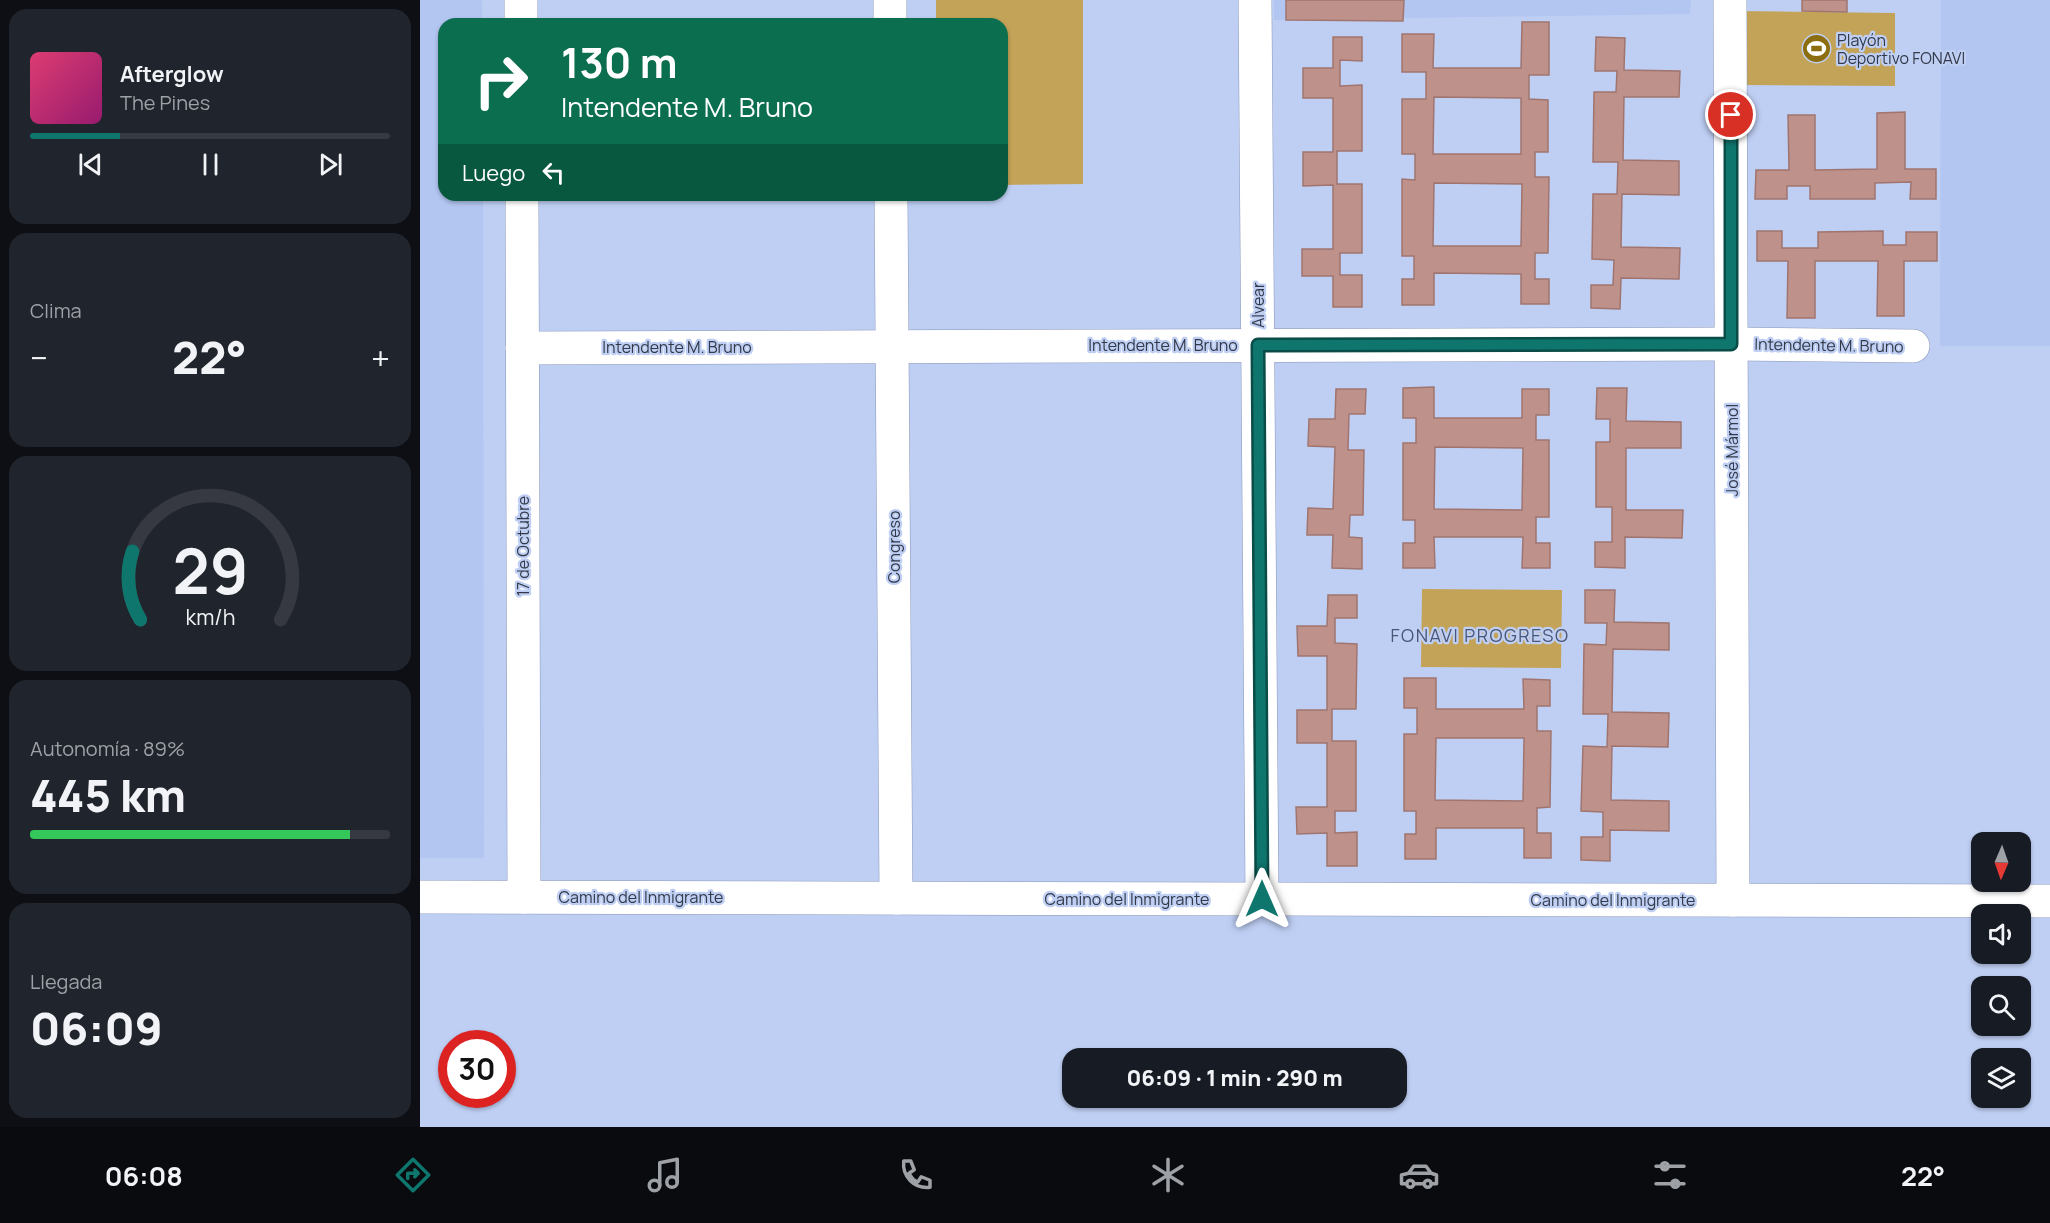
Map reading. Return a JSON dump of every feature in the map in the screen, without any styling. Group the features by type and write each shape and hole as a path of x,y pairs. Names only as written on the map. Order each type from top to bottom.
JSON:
{"street":[{"path":"521,0 521,18"},
{"path":"890,0 890,18"},
{"name":"Alvear","path":"1255,0 1262,899"},
{"name":"José Mármol","path":"1730,0 1733,900"},
{"name":"17 de Octubre","path":"522,201 524,897"},
{"name":"Congreso","path":"891,201 897,898"},
{"name":"Intendente M. Bruno","path":"522,348 1731,344 1913,346"},
{"name":"Camino del Inmigrante","path":"420,897 2050,901"}],"shaded area":[{"path":"420,0 482,0 482,18 438,18 438,201 483,201 484,858 420,858"},
{"path":"936,0 1083,0 1083,184 1008,185 1008,18 936,18"},
{"path":"1274,0 1691,0 1690,14 1274,20"},
{"path":"1941,0 2050,0 2050,346 1940,346"},
{"name":"Playón Deportivo FONAVI","path":"1737,11 1895,13 1895,86 1736,85"},
{"path":"1422,589 1562,590 1561,668 1421,667"}],"building":[{"path":"1286,0 1404,0 1403,21 1286,20"},
{"path":"1802,0 1847,0 1847,12 1802,11"},
{"path":"1522,22 1549,22 1549,75 1529,75 1529,99 1548,100 1548,152 1535,152 1535,177 1549,177 1548,253 1535,253 1535,279 1549,279 1549,304 1521,304 1521,274 1434,273 1434,305 1402,305 1402,279 1414,279 1414,256 1402,256 1402,179 1415,180 1415,154 1402,154 1402,99 1426,99 1426,72 1402,72 1402,34 1434,34 1433,68 1521,68","holes":["1434,97 1521,98 1521,154 1433,154","1434,183 1522,184 1521,246 1433,246"]},
{"path":"1333,37 1362,37 1362,61 1340,60 1340,86 1362,85 1362,151 1337,151 1337,184 1362,184 1362,253 1340,253 1340,275 1362,275 1362,307 1333,307 1333,276 1302,276 1302,249 1333,249 1333,185 1303,186 1303,152 1333,152 1333,98 1303,98 1303,68 1333,68"},
{"path":"1596,37 1625,38 1624,70 1680,71 1679,97 1624,97 1623,160 1679,161 1679,195 1622,194 1621,247 1680,248 1679,279 1621,278 1620,309 1591,308 1591,285 1613,285 1614,260 1592,259 1593,194 1617,194 1618,162 1593,162 1594,92 1616,92 1617,71 1595,71"},
{"path":"1905,112 1905,169 1936,169 1936,199 1910,199 1911,182 1875,183 1875,199 1810,199 1810,186 1787,186 1787,199 1755,199 1756,170 1789,170 1788,115 1815,115 1815,170 1877,169 1877,113"},
{"path":"1757,231 1782,231 1782,248 1818,248 1818,232 1883,231 1883,245 1906,245 1906,232 1937,232 1937,261 1904,261 1904,316 1877,316 1878,261 1815,261 1815,318 1787,318 1788,261 1757,261"},
{"path":"1434,387 1434,418 1522,418 1522,389 1549,389 1549,415 1536,415 1536,440 1549,440 1549,517 1536,517 1536,543 1550,543 1550,568 1522,568 1523,537 1434,537 1435,568 1403,568 1403,543 1415,543 1415,520 1403,520 1403,443 1416,443 1416,418 1403,418 1403,388","holes":["1435,447 1523,448 1522,510 1434,509"]},
{"path":"1597,388 1627,388 1626,421 1681,422 1681,448 1626,448 1626,510 1683,510 1682,538 1625,537 1625,568 1595,567 1595,542 1612,542 1612,507 1596,507 1596,442 1610,442 1610,419 1596,419"},
{"path":"1336,389 1366,389 1365,414 1349,414 1348,450 1364,450 1363,515 1350,515 1349,537 1362,538 1362,569 1332,568 1333,535 1307,535 1308,508 1333,509 1335,447 1308,446 1309,419 1335,419"},
{"path":"1585,590 1615,590 1614,622 1669,623 1669,650 1613,649 1612,712 1669,713 1668,747 1612,746 1611,800 1669,801 1669,831 1610,830 1610,861 1581,860 1581,837 1603,837 1603,812 1581,811 1583,746 1607,747 1608,714 1583,714 1584,644 1606,645 1607,623 1585,623"},
{"path":"1328,595 1357,595 1357,618 1335,618 1335,643 1357,644 1356,709 1332,709 1332,741 1356,741 1356,811 1335,811 1335,833 1357,832 1357,866 1327,866 1327,833 1297,834 1296,807 1327,807 1327,743 1297,743 1297,710 1327,710 1327,656 1298,656 1297,626 1327,626"},
{"path":"1404,678 1436,678 1436,709 1524,709 1523,679 1550,680 1550,706 1537,706 1537,731 1551,731 1550,807 1537,808 1537,833 1551,833 1551,858 1524,858 1524,828 1436,828 1436,859 1405,859 1405,834 1416,834 1416,811 1404,811 1404,734 1417,734 1417,708 1404,708","holes":["1436,738 1524,738 1523,801 1435,800"]}],"place":[{"name":"Playón Deportivo FONAVI","path":"1816,49"}],"district":[{"name":"FONAVI PROGRESO","path":"1480,636"}],"route":[{"path":"1262,899 1258,345 1731,344 1731,115"}]}
